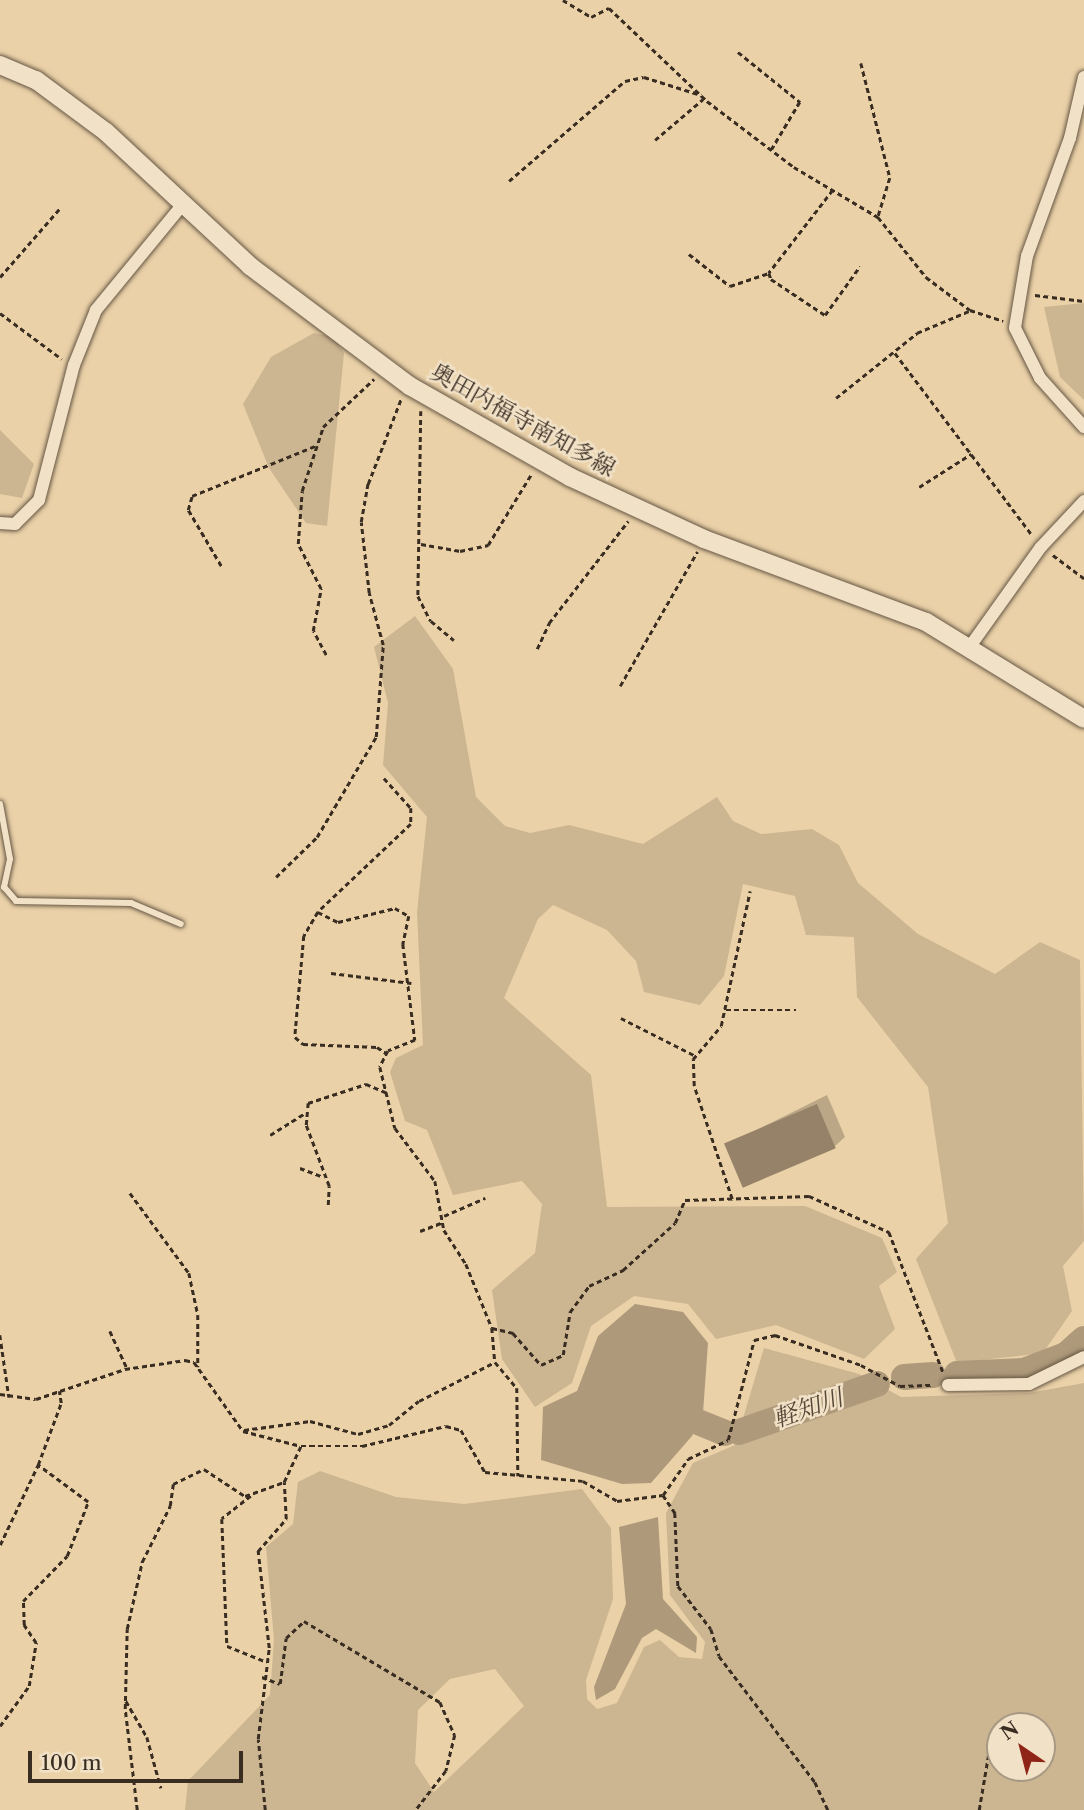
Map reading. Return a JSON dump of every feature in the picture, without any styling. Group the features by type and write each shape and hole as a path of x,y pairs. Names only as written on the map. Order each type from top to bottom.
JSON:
{"main road":[{"name":"奥田内福寺南知多線","path":"0,65 70,104 326,328 410,386 540,460 705,539 971,645 1084,719"}],"street":[{"path":"1084,77 1021,293 1015,328 1040,378 1084,427"},
{"path":"0,523 15,524 39,500 74,365 96,310 183,204"},
{"path":"971,645 1041,547 1084,501"},
{"path":"948,1385 1029,1384 1084,1357"}],"lane":[{"path":"0,804 10,859 4,887 16,901 131,903 181,924"}],"path":[{"path":"563,0 591,17 609,9 702,96 772,149 878,217 926,277 970,310 1015,328"},
{"path":"738,52 800,102 772,149"},
{"path":"861,64 890,178 878,217"},
{"path":"509,181 625,81 644,77 702,96"},
{"path":"654,139 702,96"},
{"path":"689,254 730,286 769,273 833,190"},
{"path":"0,277 61,207"},
{"path":"769,273 778,288 825,315 860,266"},
{"path":"1021,293 1084,301"},
{"path":"836,398 926,326 970,310"},
{"path":"0,313 74,365"},
{"path":"895,353 1041,547 1084,578"},
{"path":"326,654 313,631 321,589 298,544 315,446 330,415 382,366"},
{"path":"276,877 317,837 376,737 383,645 369,593 362,522 368,484 410,386"},
{"path":"427,396 420,416 421,544 418,596 431,621 454,640"},
{"path":"220,566 188,510 192,496 315,446"},
{"path":"919,487 971,454"},
{"path":"421,544 460,551 488,545 540,460"},
{"path":"537,649 566,600 616,544 636,507"},
{"path":"620,685 705,539"},
{"path":"384,778 411,808 411,824 318,912 304,936 298,1042 377,1047 386,1053"},
{"path":"732,1199 694,1086 696,1056 715,1039 725,1010 750,891"},
{"path":"318,912 338,922 395,908 406,912 403,944 411,982 415,1040 386,1053 380,1067 396,1128 435,1181 443,1222 492,1328 495,1362 517,1388 518,1476"},
{"path":"331,973 411,982"},
{"path":"725,1010 796,1010"},
{"path":"621,1018 696,1056"},
{"path":"270,1135 304,1114 313,1099 366,1084 388,1093"},
{"path":"304,1114 325,1178 328,1205"},
{"path":"300,1168 325,1178"},
{"path":"130,1193 149,1211 192,1283 198,1367"},
{"path":"0,1394 36,1399 127,1368 185,1360 198,1367 243,1430 301,1446 362,1446 446,1426 461,1430 485,1472 583,1481 617,1502 663,1495 688,1459 728,1440 754,1340 775,1335 900,1386 948,1385 889,1232 810,1196 685,1200 675,1223 623,1270 589,1286 570,1312 563,1355 541,1365 513,1333 492,1328"},
{"path":"443,1217 485,1198"},
{"path":"420,1231 443,1222"},
{"path":"110,1331 127,1368"},
{"path":"0,1335 9,1397"},
{"path":"243,1430 310,1421 358,1434 389,1425 419,1401 495,1362"},
{"path":"0,1545 38,1465 61,1403 58,1391"},
{"path":"265,1810 258,1739 262,1677 267,1662 258,1550 286,1519 284,1482 301,1446"},
{"path":"0,1726 29,1686 36,1643 23,1625 23,1601 67,1556 88,1502 38,1465"},
{"path":"136,1810 125,1700 127,1629 139,1576 176,1478 193,1470 215,1471 238,1493 251,1496"},
{"path":"267,1662 227,1646 222,1519 251,1496 284,1482"},
{"path":"663,1495 675,1513 678,1586 711,1629 719,1656 815,1782 828,1810"},
{"path":"262,1677 280,1684 286,1639 304,1620 440,1702 455,1735 446,1771 416,1810"},
{"path":"125,1700 147,1737 161,1787"},
{"path":"979,1810 986,1769"}],"shaded area":[{"path":"1084,303 1084,400 1060,377 1044,307"},
{"path":"314,333 333,337 344,353 327,526 306,523 269,468 243,404 271,357"},
{"path":"0,430 34,464 22,498 0,494"},
{"path":"415,616 453,669 476,797 505,826 530,833 569,825 643,844 717,797 733,821 761,834 812,829 839,845 858,883 918,934 995,974 1040,942 1080,960 1084,1241 1063,1266 1072,1311 1043,1353 957,1363 916,1259 948,1223 928,1087 857,997 854,937 806,935 795,896 743,884 724,976 700,1005 644,992 636,961 607,930 553,905 538,919 504,998 591,1075 607,1207 805,1206 882,1238 897,1272 879,1286 895,1329 864,1359 776,1325 716,1339 688,1304 634,1296 591,1326 572,1383 535,1407 502,1359 492,1290 535,1253 542,1204 522,1181 453,1195 427,1130 405,1121 390,1072 396,1058 423,1045 417,912 427,817 383,765 388,703 374,647"},
{"path":"635,1304 683,1312 708,1343 703,1413 692,1436 651,1483 622,1484 541,1460 543,1407 577,1391 598,1336"},
{"path":"764,1348 859,1374 901,1397 1029,1393 1084,1383 1084,1810 185,1810 188,1781 270,1695 274,1640 266,1547 293,1524 298,1482 320,1471 396,1497 464,1504 582,1489 611,1528 613,1599 586,1680 587,1699 597,1709 617,1703 644,1647 660,1640 679,1657 702,1659 705,1642 670,1595 666,1513 693,1463 735,1445","holes":["495,1669 524,1706 434,1792 415,1763 418,1710 450,1679"]},
{"path":"658,1517 663,1599 697,1637 696,1653 656,1629 642,1638 615,1689 596,1700 594,1687 626,1604 619,1527"}],"building":[{"path":"817,1104 836,1148 743,1188 724,1143"}],"waterway":[{"name":"軽知川","path":"957,1374 1024,1371 1066,1355 1084,1339"},
{"name":"軽知川","path":"904,1377 933,1375"},
{"name":"軽知川","path":"739,1432 877,1384"},
{"name":"軽知川","path":"698,1422 725,1433"}]}
